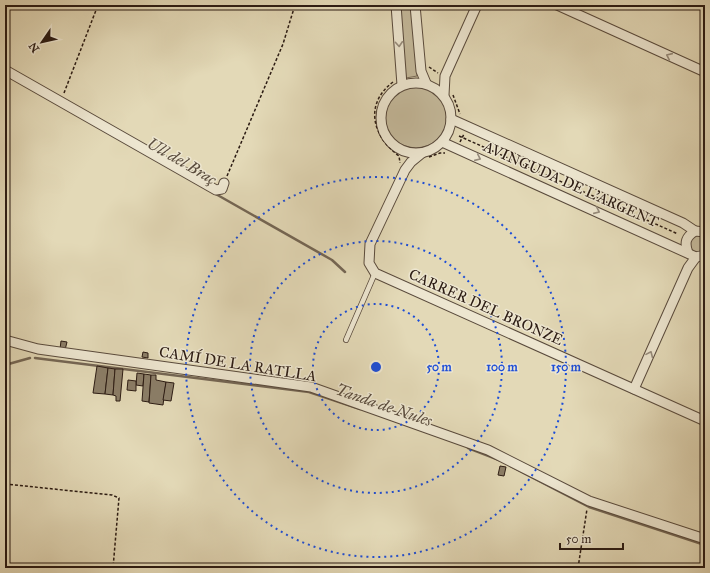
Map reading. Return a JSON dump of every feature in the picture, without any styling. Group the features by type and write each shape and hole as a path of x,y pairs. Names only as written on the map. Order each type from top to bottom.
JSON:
{"street":[{"path":"396,5 399,82 388,96 381,112 381,124 386,136 393,145 403,151 424,156"},
{"path":"415,5 420,66 429,85"},
{"path":"375,273 369,263 370,244 405,170 411,162 424,156 442,142 449,130 451,110 445,76 477,5"},
{"path":"557,5 705,72"},
{"path":"5,70 216,190 222,189 224,183"},
{"path":"429,85 445,76"},
{"path":"399,82 414,82 429,85 447,94"},
{"name":"AVINGUDA DE L'ARGENT","path":"451,119 676,220 695,231"},
{"name":"AVINGUDA DE L'ARGENT","path":"442,142 699,256"},
{"path":"403,151 405,170"},
{"path":"634,389 688,268 699,256 685,244 688,236 695,231 705,232"},
{"name":"CARRER DEL BRONZE","path":"375,273 705,421"},
{"name":"CAMÍ DE LA RATLLA","path":"5,340 38,349 311,387 488,450 589,501 705,539"}],"lane":[{"path":"346,340 375,273"}],"path":[{"path":"60,100 98,5"},
{"path":"224,183 282,44 295,5"},
{"path":"420,66 426,66 445,76"},
{"path":"399,82 381,94 377,101 374,116 380,138 387,147 399,156 399,167 405,170"},
{"path":"447,94 458,110 465,116"},
{"path":"457,148 467,127"},
{"path":"459,136 678,234"},
{"path":"424,156 445,153"},
{"path":"5,484 112,495 119,498 113,568"},
{"path":"578,568 587,510"}],"shaded area":[{"path":"400,5 411,5 417,76 406,78"},
{"path":"416,86 433,91 438,95 442,100 447,117 442,134 438,139 433,143 416,148 399,143 394,139 390,134 385,117 390,100 394,95 399,91"},
{"path":"693,235 705,236 705,252 693,253 689,241"}],"building":[{"path":"61,341 67,342 65,350 60,349"},
{"path":"143,352 148,353 148,358 142,357"},
{"path":"97,366 108,368 105,394 93,393"},
{"path":"108,368 115,369 113,395 105,394"},
{"path":"115,369 123,369 120,401 116,401 116,396 113,395"},
{"path":"137,373 144,374 143,386 136,385"},
{"path":"144,374 151,375 149,402 142,401"},
{"path":"151,375 156,375 156,380 166,382 163,405 149,403"},
{"path":"128,380 136,381 136,391 127,390"},
{"path":"166,382 174,383 171,401 163,400"},
{"path":"500,466 506,467 504,476 498,475"}],"waterway":[{"name":"Ull del Braç","path":"214,193 332,260 345,272"},
{"name":"Tanda de Nules","path":"5,365 30,358"},
{"name":"Tanda de Nules","path":"35,358 309,392 360,409"},
{"name":"Tanda de Nules","path":"468,448 499,460"},
{"name":"Tanda de Nules","path":"510,466 589,507 705,545"}]}
